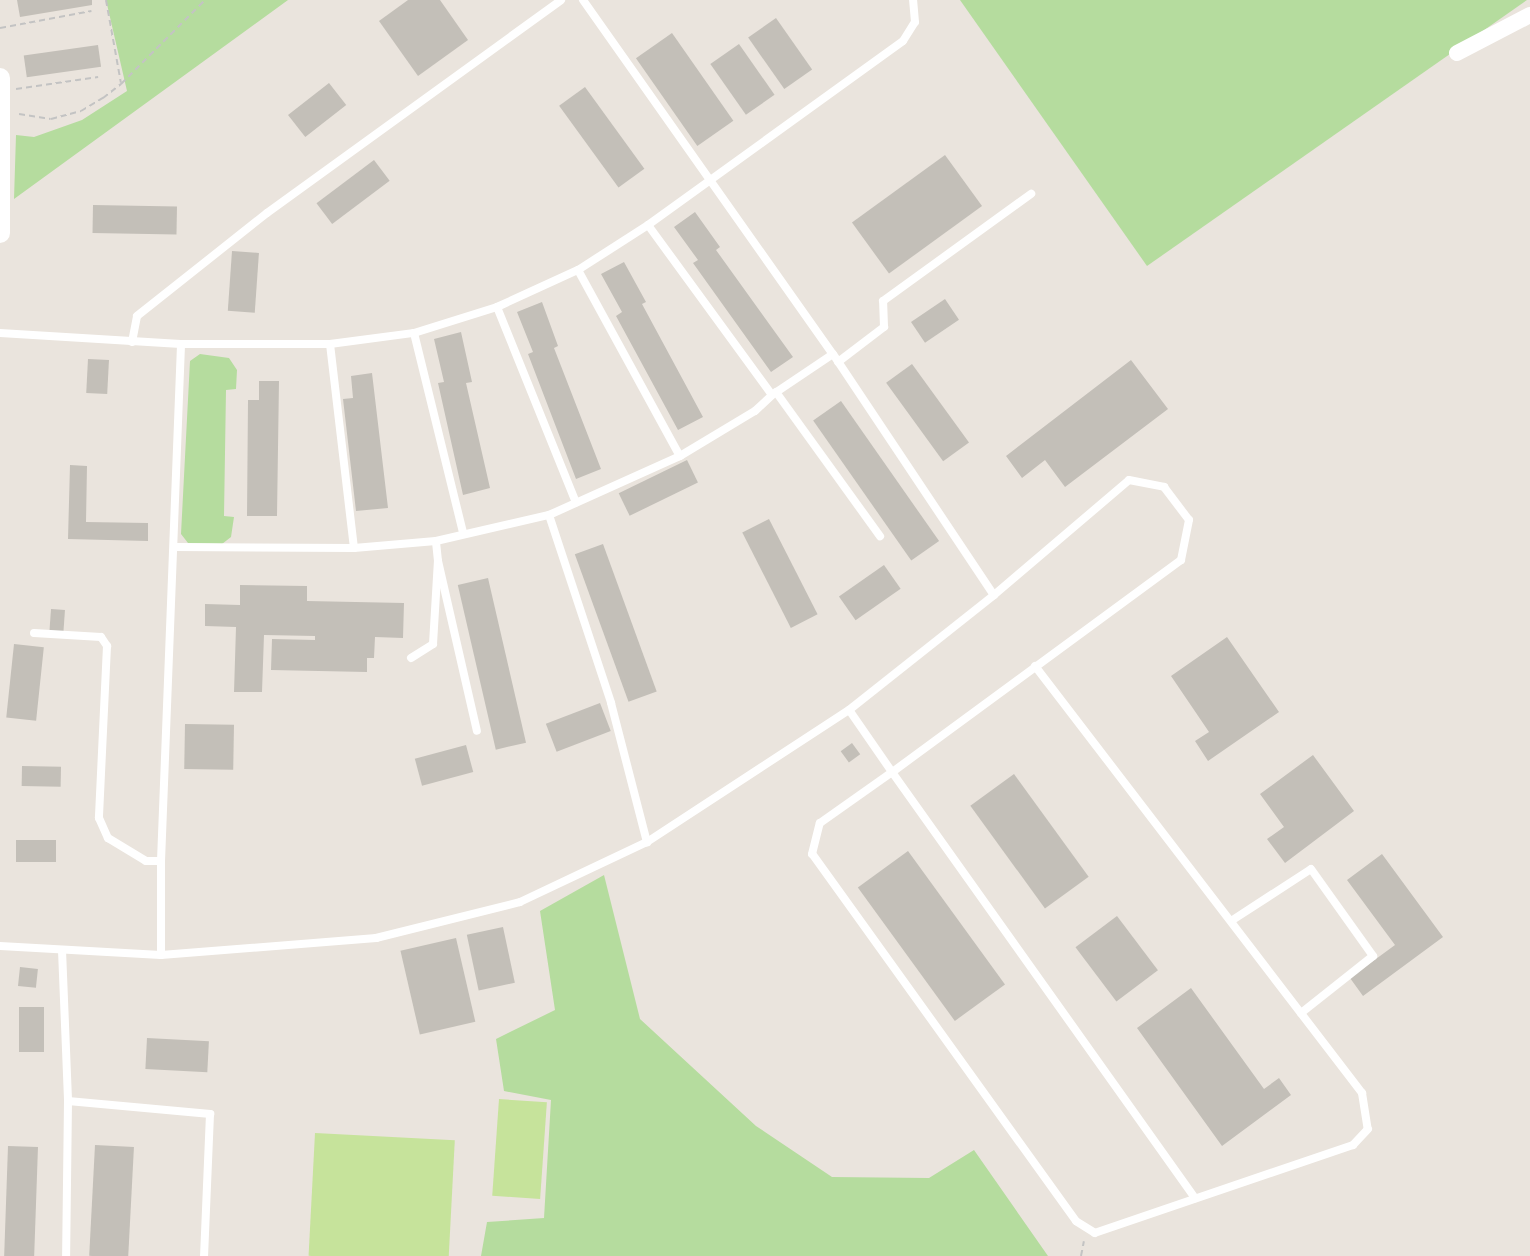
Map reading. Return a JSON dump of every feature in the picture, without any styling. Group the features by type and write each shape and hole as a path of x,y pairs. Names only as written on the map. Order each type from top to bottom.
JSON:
{"street":[{"path":"1457,53 1530,15"},
{"path":"0,233 1,93"}],"lane":[{"path":"132,342 137,316 267,213 561,0"},
{"path":"583,0 836,358 994,595"},
{"path":"0,333 181,344 330,344 414,333 497,307 578,270 648,225 903,41 915,22 913,0"},
{"path":"175,547 354,548 436,541 549,515 680,456 884,327 883,301 1031,194"},
{"path":"648,225 880,536"},
{"path":"578,270 680,456"},
{"path":"497,307 576,503"},
{"path":"414,333 463,533"},
{"path":"161,955 161,861 181,344"},
{"path":"330,344 354,548"},
{"path":"0,946 161,955 381,938 520,902 647,842 849,710 994,595 1129,480 1164,487 1189,520 1181,560 1035,666 892,772 820,823 812,854 1076,1221 1095,1233 1353,1145 1368,1129 1362,1093 1035,666"},
{"path":"549,515 611,703 647,842"},
{"path":"436,541 477,731"},
{"path":"411,658 433,644 438,561"},
{"path":"34,633 101,637 107,646 99,818 108,838 146,861 161,861"},
{"path":"849,710 1195,1198"},
{"path":"1231,921 1311,869 1373,956 1301,1013"},
{"path":"62,950 68,1101 66,1256"},
{"path":"68,1101 210,1114 204,1256"}],"path":[{"path":"106,0 121,84"},
{"path":"1,93 51,119 69,116 121,84 205,0"},
{"path":"0,28 91,11"},
{"path":"1,93 98,77"},
{"path":"1081,1256 1087,1228"}],"green space":[{"path":"106,0 288,0 14,199 16,135 34,137 82,120 127,91"},
{"path":"960,0 1527,0 1147,266"},
{"path":"200,354 229,358 237,370 236,389 226,390 224,516 234,517 231,537 222,544 188,543 181,534 190,361"},
{"path":"604,875 640,1019 756,1126 832,1177 929,1178 974,1150 1048,1256 481,1256 487,1222 544,1218 551,1100 504,1091 496,1039 555,1010 540,911"},
{"path":"499,1099 547,1102 540,1199 492,1196"},
{"path":"315,1133 455,1140 449,1256 309,1256"}],"building":[{"path":"17,0 92,0 92,5 20,17"},
{"path":"408,0 440,0 468,40 418,76 379,21"},
{"path":"776,18 812,70 784,89 748,38"},
{"path":"672,33 733,121 697,146 636,58"},
{"path":"739,44 775,95 746,115 710,64"},
{"path":"98,45 101,67 27,77 24,55"},
{"path":"329,83 346,105 305,137 288,115"},
{"path":"585,87 644,169 618,188 559,106"},
{"path":"945,155 982,206 889,274 852,223"},
{"path":"374,160 390,181 332,224 316,203"},
{"path":"93,205 177,206 176,234 93,233"},
{"path":"695,212 720,247 716,250 793,357 771,372 693,263 698,260 674,227"},
{"path":"232,251 259,253 255,313 228,311"},
{"path":"624,262 646,302 642,304 703,417 678,430 616,316 622,312 601,274"},
{"path":"945,299 959,320 925,343 911,322"},
{"path":"542,302 558,346 554,348 601,469 576,479 528,354 533,352 517,312"},
{"path":"461,332 472,382 466,383 490,488 463,495 438,383 444,382 434,339"},
{"path":"88,359 109,360 107,394 86,393"},
{"path":"1131,360 1168,409 1065,487 1045,460 1022,478 1006,456"},
{"path":"912,364 969,442 943,461 886,383"},
{"path":"372,373 388,508 356,511 343,399 353,398 351,376"},
{"path":"259,381 279,381 277,516 247,516 248,400 259,400"},
{"path":"841,401 939,541 911,561 813,421"},
{"path":"687,460 698,482 630,516 619,493"},
{"path":"70,465 87,466 86,522 148,523 148,541 68,539"},
{"path":"769,519 818,614 791,628 742,533"},
{"path":"603,544 657,692 629,702 575,554"},
{"path":"884,565 901,589 856,620 839,597"},
{"path":"488,578 526,743 496,750 458,585"},
{"path":"240,585 307,586 307,601 404,603 403,638 375,637 374,658 367,658 367,672 271,670 272,639 315,640 315,636 264,635 262,692 234,692 236,627 205,626 205,604 240,605"},
{"path":"51,609 65,610 63,632 49,631"},
{"path":"1227,637 1279,712 1208,761 1195,741 1209,732 1171,676"},
{"path":"14,644 44,647 36,721 6,718"},
{"path":"600,703 611,731 557,752 546,724"},
{"path":"185,724 234,725 233,770 184,769"},
{"path":"852,743 860,754 849,763 841,751"},
{"path":"466,745 473,772 422,786 415,759"},
{"path":"1313,755 1354,811 1285,863 1267,839 1284,827 1260,794"},
{"path":"22,766 61,767 61,787 22,786"},
{"path":"1014,774 1089,877 1045,908 970,806"},
{"path":"16,840 56,840 56,862 16,862"},
{"path":"908,851 1005,984 955,1021 858,887"},
{"path":"1382,854 1443,937 1363,996 1350,978 1395,945 1347,880"},
{"path":"1117,916 1158,970 1116,1002 1075,947"},
{"path":"503,927 515,983 479,990 467,935"},
{"path":"456,938 475,1022 420,1035 400,951"},
{"path":"20,967 38,969 36,988 18,986"},
{"path":"1191,988 1264,1089 1279,1078 1291,1095 1222,1146 1137,1028"},
{"path":"19,1007 44,1007 44,1052 19,1052"},
{"path":"147,1038 209,1041 207,1072 145,1069"},
{"path":"95,1145 134,1147 128,1256 89,1256"},
{"path":"8,1146 38,1147 34,1256 4,1256"}]}
